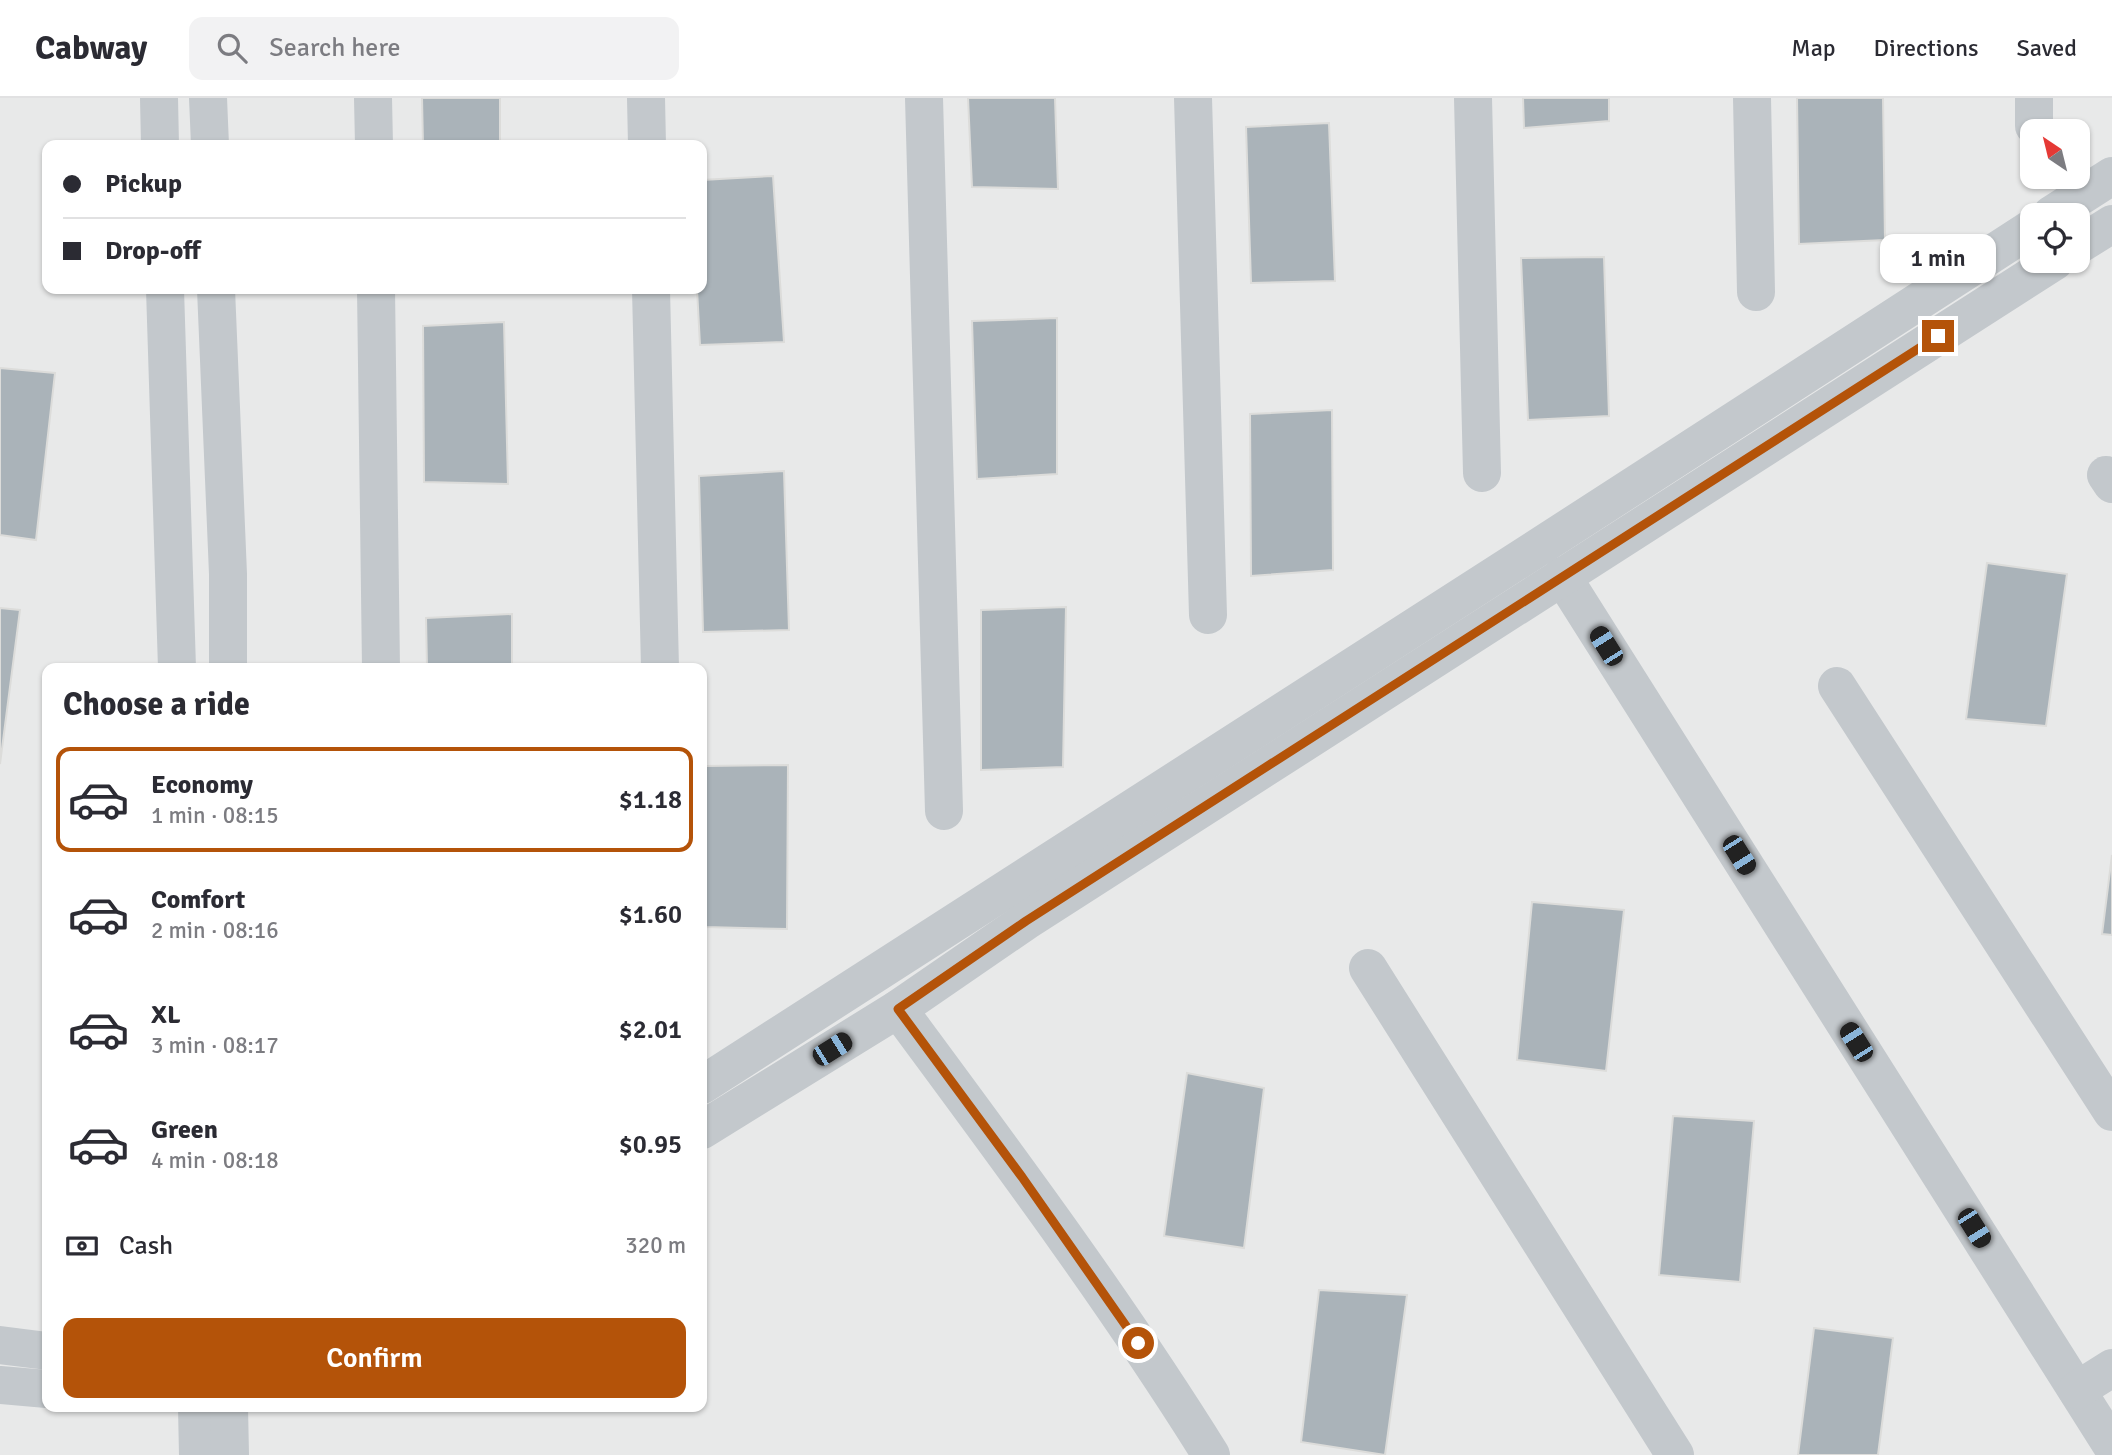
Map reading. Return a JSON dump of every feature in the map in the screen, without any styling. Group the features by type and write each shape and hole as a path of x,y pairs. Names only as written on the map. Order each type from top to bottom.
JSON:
{"street":[{"path":"159,98 160,140"},
{"path":"208,98 210,140"},
{"path":"373,98 373,140"},
{"path":"646,98 647,140"},
{"path":"924,98 944,811"},
{"path":"1193,98 1208,615"},
{"path":"1473,98 1482,473"},
{"path":"1752,98 1756,292"},
{"path":"2070,203 2112,176"},
{"path":"2090,238 2112,224"},
{"path":"707,1083 2020,236"},
{"path":"707,1127 898,1009 1037,913 2036,273"},
{"path":"165,294 177,663"},
{"path":"216,294 228,574 228,663"},
{"path":"376,294 381,663"},
{"path":"651,294 660,663"},
{"path":"1562,576 2112,1446"},
{"path":"1837,686 2112,1112"},
{"path":"1368,968 1675,1455"},
{"path":"898,1009 1022,1177 1160,1373 1211,1455"},
{"path":"0,1345 42,1350"},
{"path":"2077,1390 2112,1368"},
{"path":"0,1385 42,1389"},
{"path":"197,1412 198,1455"},
{"path":"229,1412 230,1455"}],"shaded area":[{"path":"0,98 2112,98 2112,1455 0,1455"}],"building":[{"path":"422,98 500,98 500,140 423,140"},
{"path":"968,98 1055,98 1058,189 972,187"},
{"path":"1523,98 1609,98 1609,121 1524,128"},
{"path":"1797,98 1883,98 1885,240 1799,244"},
{"path":"1329,123 1335,281 1251,283 1246,127"},
{"path":"773,176 784,342 700,345 697,294 707,294 707,180"},
{"path":"1604,257 1609,416 1528,420 1521,258"},
{"path":"1057,318 1057,474 977,479 972,321"},
{"path":"504,322 508,484 424,482 423,326"},
{"path":"0,368 55,373 36,540 0,535"},
{"path":"1332,410 1333,570 1251,576 1250,414"},
{"path":"784,471 789,630 703,632 699,476"},
{"path":"1987,563 2067,574 2046,726 1966,719"},
{"path":"1066,607 1063,767 981,770 981,610"},
{"path":"0,608 20,610 0,764"},
{"path":"512,614 512,663 427,663 426,618"},
{"path":"788,765 787,929 707,927 707,766"},
{"path":"2112,855 2112,935 2102,934"},
{"path":"1532,902 1624,910 1606,1071 1517,1060"},
{"path":"1187,1073 1264,1088 1244,1248 1164,1236"},
{"path":"1673,1116 1754,1121 1740,1282 1659,1275"},
{"path":"1319,1290 1407,1295 1385,1455 1301,1442"},
{"path":"1814,1328 1893,1338 1878,1455 1798,1455"}],"route":[{"path":"1138,1343 1022,1177 898,1009 1026,921 1938,336"}]}
